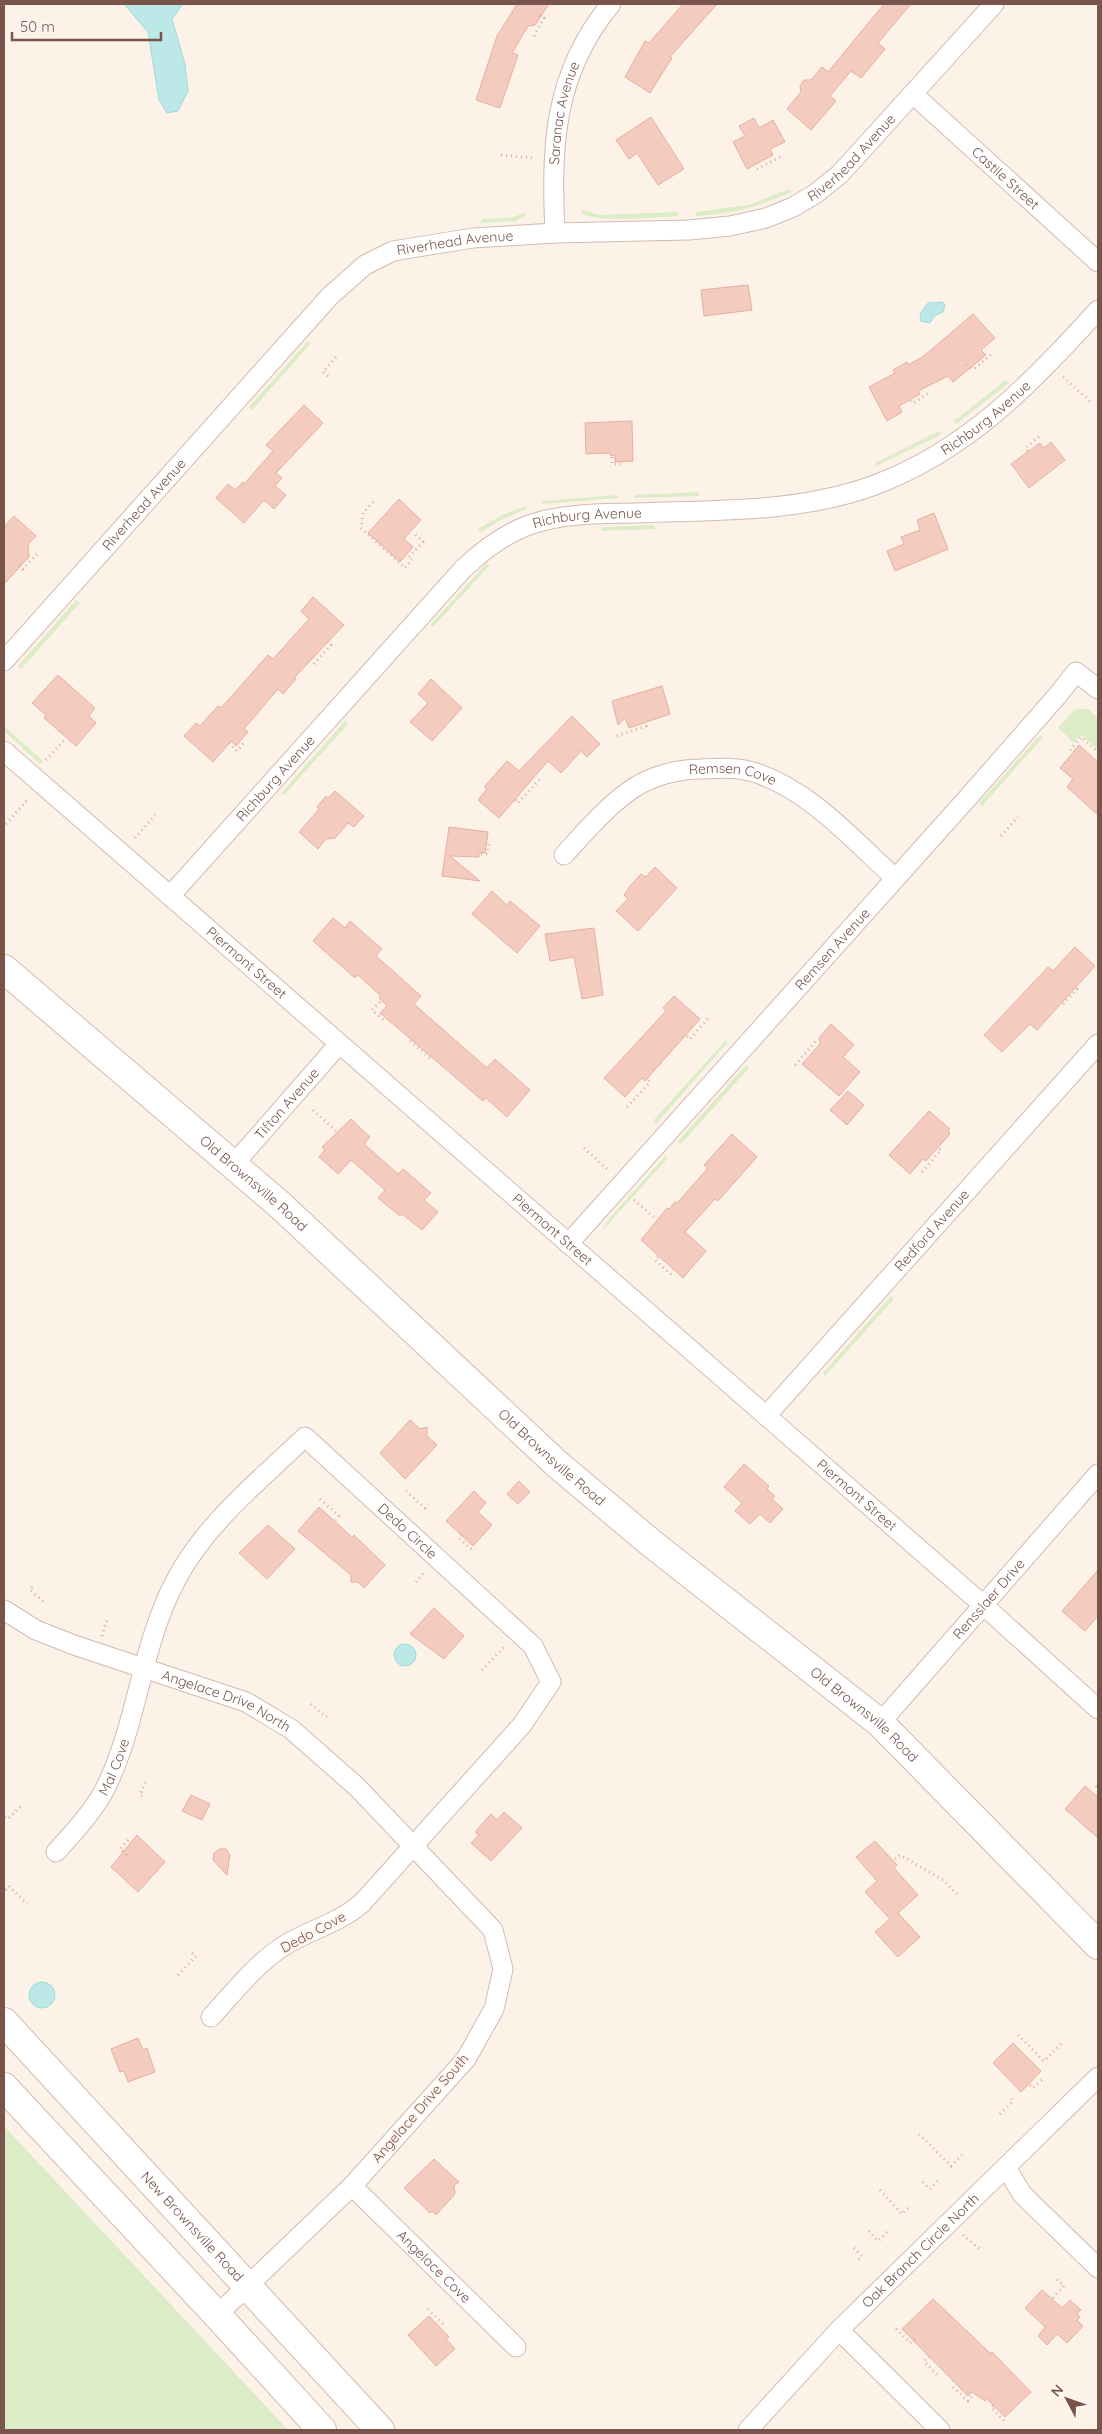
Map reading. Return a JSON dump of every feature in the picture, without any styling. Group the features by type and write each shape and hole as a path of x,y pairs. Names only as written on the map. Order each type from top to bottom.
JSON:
{"street":[{"name":"Saranac Avenue","path":"555,233 553,157 557,117 578,56 593,29 611,4"},
{"name":"Riverhead Avenue","path":"4,661 339,286 365,265 393,250 473,238 555,233 707,229 753,222 778,214 815,194 840,174 994,4"},
{"name":"Castile Street","path":"913,94 1098,262"},
{"name":"Richburg Avenue","path":"170,896 463,569 504,537 532,524 567,517 770,507 870,486 928,459 968,435 996,414 1039,375 1098,310"},
{"name":"Remsen Avenue","path":"568,1244 1057,696 1076,672 1098,689"},
{"name":"Piermont Street","path":"4,751 982,1604 1098,1709"},
{"name":"Remsen Cove","path":"564,855 601,814 632,788 669,773 720,768 753,772 792,791 821,810 895,878"},
{"name":"Old Brownsville Road","path":"4,969 234,1164 557,1464 674,1561 880,1723 1098,1945"},
{"name":"Tifton Avenue","path":"234,1164 339,1044"},
{"name":"Redford Avenue","path":"766,1416 1098,1044"},
{"name":"Dedo Circle","path":"146,1667 159,1620 175,1582 190,1556 243,1497 304,1436 533,1646 551,1682 522,1725 413,1847"},
{"name":"Rensslaer Drive","path":"880,1723 982,1604 1098,1474"},
{"name":"Angelace Drive North","path":"4,1610 51,1637 146,1667 246,1702 291,1729 357,1787 413,1847"},
{"name":"Mal Cove","path":"56,1852 83,1822 104,1790 113,1770 146,1667"},
{"name":"Dedo Cove","path":"211,2017 258,1967 277,1951 328,1926 357,1908 413,1847"},
{"name":"Angelace Drive South","path":"217,2315 352,2186 466,2059 494,2009 503,1969 493,1930 413,1847"},
{"name":"New Brownsville Road","path":"4,2022 380,2430"},
{"name":"Oak Branch Circle North","path":"748,2430 839,2330 1007,2168 1098,2077"},
{"path":"4,2088 322,2430"},
{"path":"1007,2168 1022,2194 1098,2268"},
{"name":"Angelace Cove","path":"352,2186 516,2347"},
{"path":"839,2330 940,2430"}],"path":[{"path":"534,36 544,18 539,14"},
{"path":"501,155 533,158"},
{"path":"757,169 782,156"},
{"path":"966,365 974,369 994,352"},
{"path":"328,376 323,372 337,356"},
{"path":"1063,377 1092,403"},
{"path":"910,401 912,403 929,393"},
{"path":"1028,450 1026,447 1040,436"},
{"path":"612,457 612,464 624,464"},
{"path":"373,502 363,513 361,528 404,568 423,542 413,532"},
{"path":"19,564 24,569 39,552"},
{"path":"314,664 331,645 328,642"},
{"path":"617,736 646,726 645,724"},
{"path":"1070,750 1081,737 1098,752"},
{"path":"46,760 65,739"},
{"path":"229,743 237,751 245,742"},
{"path":"515,800 518,803 540,779"},
{"path":"6,824 28,798"},
{"path":"135,838 155,815"},
{"path":"1001,836 1018,816"},
{"path":"480,854 487,854 489,843"},
{"path":"1062,1004 1077,989 1075,987"},
{"path":"380,1002 372,1010 386,1022"},
{"path":"687,1036 690,1039 710,1016"},
{"path":"410,1041 432,1060"},
{"path":"795,1065 816,1041"},
{"path":"627,1108 650,1082 647,1079"},
{"path":"313,1110 337,1132"},
{"path":"584,1148 607,1169"},
{"path":"922,1172 941,1150 938,1148"},
{"path":"634,1200 655,1218"},
{"path":"658,1257 655,1260 672,1275"},
{"path":"406,1491 425,1508 428,1504"},
{"path":"320,1499 339,1516 336,1520"},
{"path":"462,1536 459,1538 474,1552"},
{"path":"416,1582 428,1568"},
{"path":"32,1587 30,1590 45,1603"},
{"path":"102,1636 107,1620"},
{"path":"482,1670 509,1642"},
{"path":"311,1704 326,1717 328,1715"},
{"path":"142,1796 140,1795 146,1780"},
{"path":"5,1817 8,1819 22,1805"},
{"path":"128,1840 120,1849 130,1857"},
{"path":"895,1859 900,1855 943,1880 958,1895"},
{"path":"6,1890 9,1886 27,1904"},
{"path":"178,1975 196,1956 192,1953"},
{"path":"1018,2035 1044,2061 1064,2041"},
{"path":"1030,2085 1033,2088 1042,2080"},
{"path":"1000,2114 1013,2101 1011,2098"},
{"path":"919,2134 950,2166 962,2154"},
{"path":"923,2182 930,2189 938,2180"},
{"path":"880,2190 902,2214 909,2207"},
{"path":"869,2231 878,2241 887,2232"},
{"path":"963,2235 982,2252"},
{"path":"854,2248 862,2256 858,2260"},
{"path":"1053,2298 1064,2286 1056,2278"},
{"path":"428,2309 445,2326"},
{"path":"896,2329 910,2343 915,2338"},
{"path":"929,2356 924,2362 938,2376"},
{"path":"953,2387 968,2401 973,2395"},
{"path":"993,2406 991,2408 1006,2423"}],"green space":[{"path":"789,189 791,192 756,206 721,214 696,216 696,212 749,205"},
{"path":"583,210 599,215 678,212 678,216 613,219 589,216 581,213"},
{"path":"525,213 527,215 515,221 481,223 482,219 510,218"},
{"path":"308,341 311,343 252,410 249,407"},
{"path":"1006,380 1009,383 956,424 954,421"},
{"path":"939,431 941,435 876,466 875,463"},
{"path":"699,492 699,496 634,498 634,495"},
{"path":"618,495 618,498 542,504 542,501"},
{"path":"526,506 526,509 499,521 481,532 478,529 502,515"},
{"path":"655,525 655,529 602,531 602,527"},
{"path":"487,563 489,566 433,627 430,625"},
{"path":"76,600 80,603 21,669 18,666"},
{"path":"1088,709 1098,718 1098,750 1081,735 1074,743 1058,728 1073,711"},
{"path":"345,721 348,724 284,795 281,793"},
{"path":"4,726 43,761 40,764 4,731"},
{"path":"1040,735 1043,737 982,806 979,803"},
{"path":"726,1040 728,1042 656,1124 653,1121"},
{"path":"746,1065 749,1068 681,1144 678,1141"},
{"path":"665,1156 668,1158 602,1231 608,1220"},
{"path":"891,1296 894,1299 825,1376 823,1373"},
{"path":"4,2126 288,2430 4,2430"}],"water":[{"path":"124,4 183,4 172,19 185,64 188,91 178,111 167,113 159,100 148,32"},
{"path":"942,302 945,305 943,312 934,316 930,323 921,321 920,314 928,303"},
{"path":"405,1644 413,1647 416,1655 413,1663 405,1666 397,1663 394,1655 397,1647"},
{"path":"42,1982 51,1986 55,1995 51,2004 42,2008 33,2004 29,1995 33,1986"}],"building":[{"path":"517,4 549,4 535,25 528,26 512,53 518,55 500,108 476,100 497,36"},
{"path":"683,4 717,4 670,57 672,58 650,93 625,77 645,41 649,43"},
{"path":"884,4 911,4 878,43 885,49 861,78 851,71 830,96 836,101 811,130 787,109 801,92 800,86 804,80 811,80 822,67 828,72"},
{"path":"651,117 684,169 658,185 637,153 629,159 616,140"},
{"path":"754,118 759,128 773,120 785,142 770,149 773,155 747,169 733,142 745,136 739,126"},
{"path":"748,285 752,310 704,316 701,290"},
{"path":"973,314 995,338 981,350 986,355 953,382 948,376 918,391 920,394 899,406 902,412 887,421 869,387 895,373 893,370 907,362 908,365 924,356"},
{"path":"304,405 323,423 276,473 282,478 275,486 286,495 274,509 264,500 244,523 216,498 228,484 235,490 243,482 244,484 273,451 266,445"},
{"path":"632,421 633,461 615,462 615,455 611,456 610,453 586,454 585,423"},
{"path":"1051,442 1065,460 1029,488 1011,464 1040,443 1044,448"},
{"path":"399,499 421,520 404,539 413,547 400,562 368,533"},
{"path":"934,513 948,549 895,571 887,551 904,544 901,537 920,530 917,520"},
{"path":"14,516 36,536 28,544 29,557 4,584 4,527"},
{"path":"313,597 344,625 294,678 296,679 283,694 278,689 244,729 248,732 236,746 231,741 213,762 184,736 196,723 200,726 218,706 221,708 268,655 273,659 309,619 301,611"},
{"path":"58,675 95,708 89,716 96,723 76,746 44,718 46,715 32,703"},
{"path":"431,679 462,708 432,741 410,722 428,703 418,694"},
{"path":"662,686 670,714 629,728 625,718 618,725 612,701"},
{"path":"572,716 600,744 587,757 581,751 561,773 548,761 499,818 478,800 487,789 484,787 507,761 519,771"},
{"path":"1079,745 1098,762 1098,815 1067,787 1073,779 1060,768"},
{"path":"335,791 364,816 354,827 348,823 335,838 326,839 318,849 299,832 319,809 317,807 326,796 328,798"},
{"path":"449,827 488,832 485,853 479,853 479,857 450,856 480,881 442,876"},
{"path":"655,867 677,888 638,931 616,911 628,899 624,895 630,886 641,874 646,877"},
{"path":"492,891 507,905 510,901 540,926 517,953 472,914"},
{"path":"333,918 345,928 350,921 382,949 376,956 421,996 414,1004 487,1068 495,1059 530,1090 507,1117 486,1098 483,1101 380,1013 387,1006 379,998 381,996 358,975 355,978 313,941"},
{"path":"594,928 603,995 582,999 574,957 550,961 545,934"},
{"path":"1075,947 1095,966 1037,1030 1030,1024 1002,1052 984,1035 1048,967 1053,971"},
{"path":"674,996 700,1019 645,1081 642,1078 625,1097 604,1078 666,1011 663,1008"},
{"path":"831,1024 854,1045 843,1057 860,1072 839,1096 802,1064 820,1044 819,1038"},
{"path":"848,1091 864,1105 847,1125 830,1110"},
{"path":"929,1111 950,1129 948,1131 950,1134 926,1161 923,1159 910,1174 889,1155"},
{"path":"351,1119 370,1137 364,1144 398,1174 403,1169 431,1193 424,1200 438,1212 422,1230 402,1214 400,1216 378,1198 385,1190 351,1160 338,1174 319,1157 325,1150 322,1147"},
{"path":"732,1134 757,1157 718,1201 715,1199 685,1232 706,1251 683,1278 641,1240 667,1208 669,1209 675,1202 677,1203 708,1168 704,1165"},
{"path":"410,1420 420,1429 427,1427 427,1436 437,1445 405,1479 380,1453"},
{"path":"744,1464 769,1486 767,1489 775,1496 772,1499 783,1509 770,1523 760,1514 750,1524 735,1511 742,1503 724,1487"},
{"path":"519,1481 530,1492 518,1504 507,1494"},
{"path":"474,1491 486,1503 478,1512 492,1525 473,1546 446,1521"},
{"path":"319,1507 352,1537 354,1535 385,1565 364,1588 358,1582 351,1582 351,1575 298,1531"},
{"path":"268,1525 295,1549 267,1579 239,1553"},
{"path":"1098,1570 1098,1616 1085,1631 1062,1611"},
{"path":"434,1608 464,1636 444,1659 410,1634"},
{"path":"1085,1786 1098,1797 1098,1838 1065,1809"},
{"path":"191,1795 210,1804 202,1820 182,1811"},
{"path":"504,1812 522,1828 491,1861 471,1843 479,1835 475,1832 491,1814 497,1820"},
{"path":"137,1835 165,1862 138,1892 111,1867"},
{"path":"875,1841 897,1865 894,1868 918,1895 898,1913 920,1937 898,1957 875,1932 890,1919 865,1892 877,1881 856,1857"},
{"path":"220,1849 226,1849 230,1855 227,1875 213,1860 214,1853"},
{"path":"138,2038 143,2050 147,2048 155,2072 128,2082 124,2071 120,2072 111,2049"},
{"path":"1013,2043 1041,2071 1021,2092 993,2063"},
{"path":"434,2159 459,2182 454,2186 455,2194 436,2215 432,2211 430,2213 404,2188"},
{"path":"1042,2290 1062,2308 1070,2300 1081,2310 1077,2314 1080,2317 1077,2320 1083,2326 1067,2343 1057,2334 1047,2345 1038,2336 1047,2325 1045,2327 1025,2308"},
{"path":"933,2299 991,2354 992,2352 1031,2392 1005,2417 987,2399 985,2401 972,2392 968,2396 902,2329"},
{"path":"429,2316 449,2337 446,2339 455,2349 436,2366 408,2335"}]}
